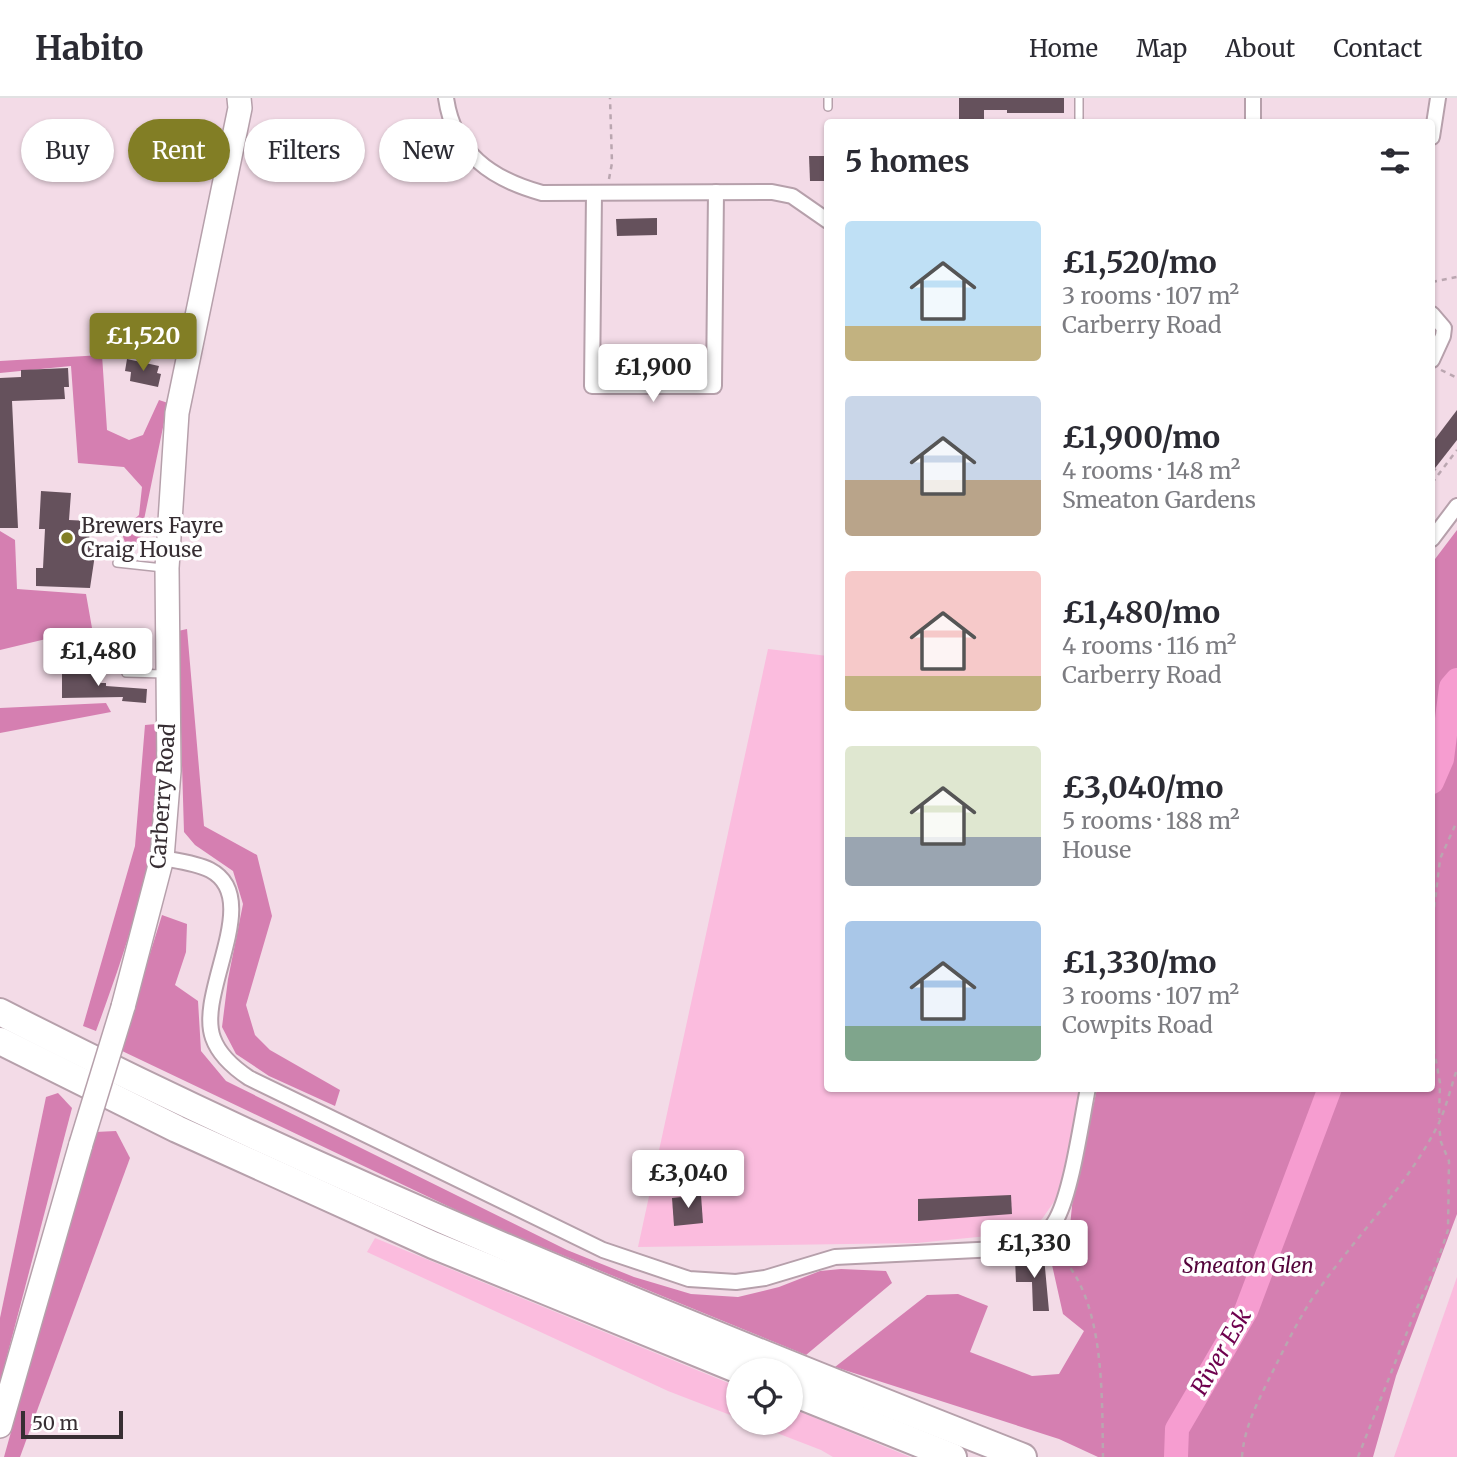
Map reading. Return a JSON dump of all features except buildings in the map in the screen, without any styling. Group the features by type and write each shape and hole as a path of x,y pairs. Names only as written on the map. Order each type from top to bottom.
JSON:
{"highway":[{"path":"0,1012 257,1138 466,1231 1023,1457"},
{"path":"0,1041 177,1129 433,1245 726,1365"},
{"path":"803,1397 953,1457"}],"main road":[{"name":"Carberry Road","path":"0,1426 123,1007 162,858 169,771 167,568 177,412 242,101"}],"street":[{"path":"446,98 458,135 474,160 492,174 516,186 542,193 772,192 792,196 824,218"},
{"path":"1253,98 1253,119"},
{"path":"1435,119 1438,98"},
{"path":"601,193 592,386 714,386 716,192"},
{"path":"1435,318 1444,328 1435,353"},
{"path":"1435,535 1457,506"},
{"path":"162,858 211,870 229,890 232,906 230,926 210,1019 212,1038 234,1068 248,1078 603,1250 689,1279 736,1282 765,1278 835,1257 1019,1248 1034,1244 1057,1219 1064,1200 1087,1092"}],"lane":[{"path":"828,98 828,107"},
{"path":"1079,98 1079,118"},
{"path":"117,563 167,568"},
{"path":"126,673 168,674"}],"path":[{"path":"601,193 612,163 610,98"},
{"path":"1435,281 1457,277"},
{"path":"1435,367 1457,378"},
{"path":"1435,479 1457,450"},
{"path":"1435,470 1439,473"},
{"path":"1435,902 1440,859 1457,821"},
{"path":"1358,1457 1448,1230 1449,1161 1441,1142 1440,1083 1435,1056"},
{"path":"1241,1457 1256,1405 1297,1325 1311,1301 1378,1214 1439,1123 1457,1069"},
{"path":"1045,1234 1076,1276 1088,1304 1102,1376 1103,1457"}],"shaded area":[{"path":"768,649 824,656 824,1092 1080,1092 1058,1196 1042,1219 1019,1233 917,1243 638,1247"},
{"path":"375,1238 726,1382 726,1413 668,1391 367,1252"},
{"path":"1457,1277 1457,1457 1394,1457"},
{"path":"803,1413 910,1457 833,1457 782,1435 803,1435"}],"green space":[{"path":"102,355 107,430 129,440 143,435 159,400 168,403 139,544 127,548 121,531 139,515 142,487 124,467 78,463 71,366 0,373 0,361"},
{"name":"Smeaton Glen","path":"1457,530 1457,1214 1396,1376 1373,1457 1098,1457 1059,1439 835,1367 927,1295 958,1294 988,1306 970,1352 1032,1376 1059,1374 1084,1331 1063,1314 1048,1247 1068,1246 1073,1196 1096,1092 1435,1092 1435,559"},
{"path":"0,531 15,540 17,589 86,594 92,628 0,650"},
{"path":"187,629 204,826 257,855 272,916 246,1005 255,1035 270,1050 340,1090 335,1106 269,1076 236,1054 222,1027 228,979 243,904 233,871 195,845 184,832 178,631"},
{"path":"106,703 111,712 0,733 0,708"},
{"path":"156,724 159,763 152,841 134,919 96,1031 83,1026 135,846 145,725"},
{"path":"162,915 187,924 186,952 175,985 198,1001 201,1051 226,1081 567,1250 634,1277 691,1294 738,1297 779,1287 820,1271 841,1269 886,1271 892,1283 806,1355 479,1221 120,1050"},
{"path":"58,1093 72,1108 0,1383 0,1318 46,1097"},
{"path":"116,1131 130,1158 20,1457 4,1457 95,1132"}],"waterway":[{"name":"River Esk","path":"1435,775 1442,759 1451,687 1457,680"},
{"name":"River Esk","path":"1176,1457 1177,1429 1246,1311 1328,1092"}],"place":[{"name":"Brewers Fayre Craig House","path":"67,538"}]}
